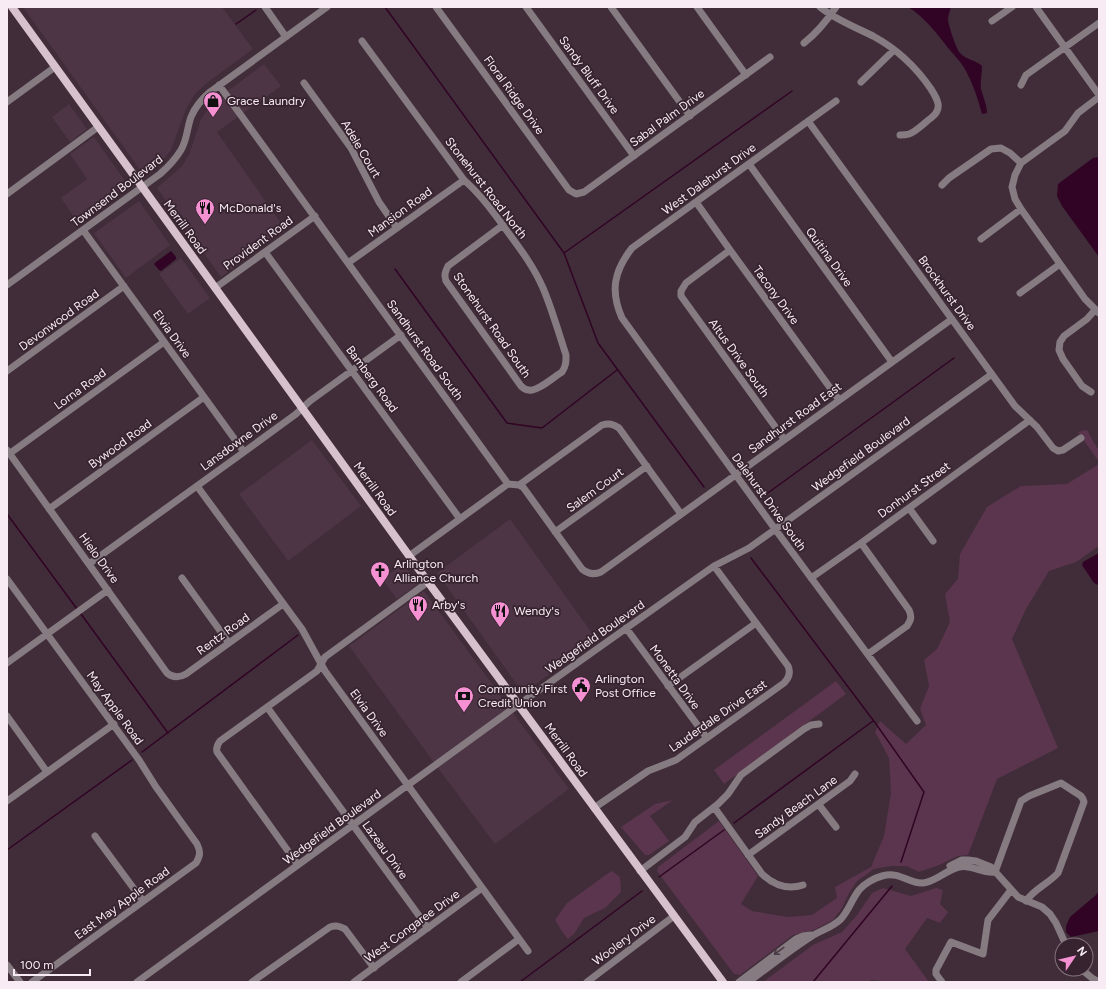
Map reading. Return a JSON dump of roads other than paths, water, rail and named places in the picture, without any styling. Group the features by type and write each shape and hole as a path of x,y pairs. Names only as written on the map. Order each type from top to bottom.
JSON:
{"main road":[{"name":"Merrill Road","path":"12,7 409,556 723,982"}],"street":[{"path":"265,7 286,37"},
{"name":"Townsend Boulevard","path":"7,285 142,187 171,164 181,150 191,118 197,106 204,97 327,7"},
{"name":"Floral Ridge Drive","path":"436,7 569,190 576,194"},
{"name":"Sandy Bluff Drive","path":"526,7 634,156"},
{"path":"611,7 690,116"},
{"path":"697,7 746,74"},
{"path":"820,7 830,16 874,37 894,50 920,74 936,97 938,105 937,112 934,116 908,134 900,135"},
{"path":"804,44 819,30 836,7"},
{"path":"992,21 1012,7"},
{"path":"1036,7 1099,96 1078,113 1065,131 1021,163 1014,175 1012,187 1015,199 1021,209 1085,299 1097,312 1064,336 1060,342 1059,350 1062,359 1082,386 1091,392"},
{"path":"1021,85 1026,75 1099,23"},
{"name":"Stonehurst Road North","path":"362,41 464,180 485,200 529,261 544,290 566,355 565,368 562,372 536,389 531,391 526,390"},
{"path":"861,82 894,50"},
{"name":"Sabal Palm Drive","path":"576,194 584,192 770,57"},
{"path":"7,102 55,67"},
{"name":"Adele Court","path":"304,83 351,148 379,202 397,228"},
{"name":"Sandhurst Road South","path":"219,85 508,484"},
{"name":"West Dalehurst Drive","path":"615,290 619,268 624,258 632,248 836,101"},
{"name":"Brockhurst Drive","path":"808,121 1015,406 1037,427 1053,448 1058,451 1063,450 1081,438"},
{"path":"7,194 98,127"},
{"path":"942,185 949,178 992,149 1001,148 1010,153 1021,163"},
{"name":"Quitina Drive","path":"749,164 892,362"},
{"name":"Mansion Road","path":"348,263 464,180"},
{"name":"Tacony Drive","path":"696,202 839,400"},
{"path":"981,239 1021,209"},
{"name":"Provident Road","path":"215,288 315,216"},
{"name":"Stonehurst Road South","path":"503,225 448,266 444,276 446,281 521,386 526,390"},
{"name":"Elvia Drive","path":"83,230 244,452"},
{"name":"Altus Drive South","path":"730,250 686,283 682,288 682,296 784,439"},
{"name":"Bamberg Road","path":"265,252 460,519"},
{"path":"1020,293 1060,264"},
{"name":"Devonwood Road","path":"7,371 124,286"},
{"name":"Dalehurst Drive South","path":"615,290 617,304 622,318 917,721"},
{"name":"Sandhurst Road East","path":"555,532 582,569 590,574 601,572 952,319"},
{"name":"Lansdowne Drive","path":"89,564 198,486 401,335"},
{"name":"Lorna Road","path":"8,452 164,342"},
{"name":"Wedgefield Boulevard","path":"137,982 626,628 714,566 749,548 992,374"},
{"name":"Bywood Road","path":"49,509 204,396"},
{"name":"Donhurst Street","path":"811,578 1030,420"},
{"path":"520,485 602,425 611,424 619,428 681,514"},
{"name":"Hielo Drive","path":"8,452 167,673 174,677"},
{"name":"Salem Court","path":"555,532 647,466"},
{"path":"409,556 508,484 520,485 523,487 555,532"},
{"name":"Elvia Drive","path":"198,486 302,629 325,671 528,951"},
{"path":"909,508 933,542"},
{"path":"860,543 912,615 911,621 907,626 868,654"},
{"path":"668,686 756,623 714,566"},
{"path":"182,578 229,643"},
{"name":"May Apple Road","path":"7,579 114,724 197,844 200,852"},
{"path":"298,865 217,752 217,745 220,741 316,671 325,657 428,582"},
{"path":"7,663 108,590"},
{"name":"Rentz Road","path":"174,677 180,677 186,674 283,604"},
{"name":"Lauderdale Drive East","path":"594,808 648,771 676,760 788,679 790,670 788,666 756,623"},
{"name":"Monetta Drive","path":"626,628 707,738"},
{"name":"Lazeau Drive","path":"267,707 428,928"},
{"path":"7,716 47,772"},
{"path":"7,801 114,724"},
{"path":"640,871 681,840 695,822 728,794 741,775 804,729 811,725 819,724"},
{"name":"Sandy Beach Lane","path":"748,855 850,781 855,774"},
{"path":"995,872 1022,801 1029,796 1061,783 1081,796 1084,802 1058,873 1029,896 1026,901"},
{"path":"818,804 836,828"},
{"path":"714,807 762,874 776,884 784,887 803,885"},
{"path":"95,836 143,901"},
{"name":"East May Apple Road","path":"32,982 196,863 199,859 200,852"},
{"path":"748,982 813,935 840,920 846,913 859,890 868,883 881,876 892,874 914,882 930,882 940,876 950,866 962,860 976,861 991,867 1018,897 1042,908 1050,914 1056,922 1063,937"},
{"name":"West Congaree Drive","path":"354,982 482,888"},
{"path":"942,982 936,974 936,970 951,942 983,954 988,920 1011,890"},
{"name":"Woolery Drive","path":"586,982 674,916"},
{"path":"252,982 330,927 334,926 340,926 344,929 374,968"},
{"path":"739,982 796,939 803,936 813,935"},
{"path":"460,982 519,939"},
{"path":"7,965 20,982"},
{"path":"1090,980 1099,982"}],"waterway":[{"path":"385,7 564,253 792,91"},
{"path":"236,24 256,10"},
{"path":"564,253 598,343 704,487"},
{"path":"395,269 507,423 542,428 617,370"},
{"path":"765,495 954,358"},
{"path":"7,514 77,609"},
{"path":"751,558 876,724 924,792 901,862"},
{"path":"81,614 168,733"},
{"path":"142,752 298,635"},
{"path":"734,823 873,721"},
{"path":"7,850 132,760"},
{"path":"659,877 724,830"},
{"path":"813,982 892,886"},
{"path":"520,982 642,891"}],"place":[{"name":"Grace Laundry","path":"213,118"},
{"name":"McDonald's","path":"205,225"},
{"name":"Arlington Alliance Church","path":"380,588"},
{"name":"Arby's","path":"418,622"},
{"name":"Wendy's","path":"500,628"},
{"name":"Arlington Post Office","path":"581,703"},
{"name":"Community First Credit Union","path":"464,713"}]}
